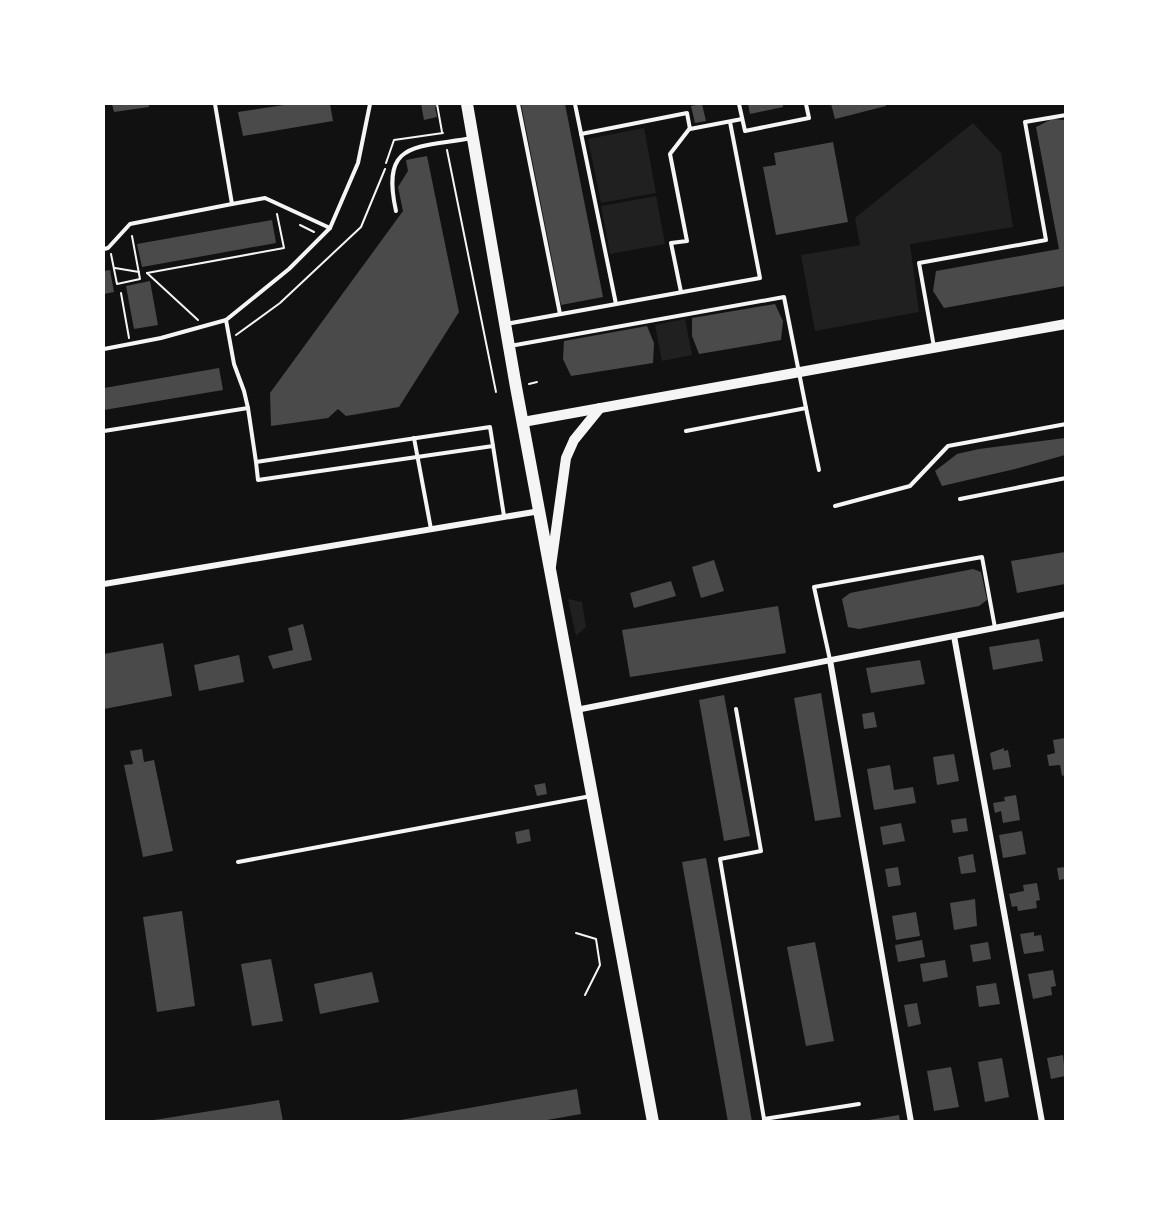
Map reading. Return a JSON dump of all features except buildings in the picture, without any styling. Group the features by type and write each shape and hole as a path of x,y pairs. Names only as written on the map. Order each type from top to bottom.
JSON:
{"main road":[{"path":"467,104 509,346 653,1122"}],"street":[{"path":"523,422 1065,324"},
{"path":"550,569 566,458 574,440 601,408"},
{"path":"104,584 540,511"},
{"path":"576,710 1065,614"},
{"path":"954,636 1042,1122"},
{"path":"830,660 912,1122"}],"lane":[{"path":"215,104 232,204"},
{"path":"104,349 206,327 226,320 289,269 330,228 358,163 370,104"},
{"path":"518,104 560,314"},
{"path":"575,104 616,304"},
{"path":"739,104 745,131 809,118 806,104"},
{"path":"581,134 687,113 690,128"},
{"path":"934,348 918,263 1046,240 1025,122 1065,115"},
{"path":"680,292 671,243 687,240 670,154 690,128 742,119"},
{"path":"505,324 760,278 730,122"},
{"path":"396,211 391,176 397,160 407,150 473,138"},
{"path":"104,249 110,246 130,224 265,198 330,228"},
{"path":"509,346 784,297 797,372 819,470"},
{"path":"226,320 234,364 248,408 258,480 493,446"},
{"path":"104,431 248,408"},
{"path":"686,431 806,408"},
{"path":"835,506 910,486 948,446 1065,424"},
{"path":"256,462 490,427 504,516"},
{"path":"414,438 431,529"},
{"path":"960,499 1065,478"},
{"path":"830,660 814,587 982,557 995,628"},
{"path":"736,709 761,851 720,859 764,1120 859,1104"},
{"path":"238,862 592,796"}],"path":[{"path":"437,104 495,392"},
{"path":"229,340 280,303 361,227 380,183 394,140 442,132"},
{"path":"271,210 286,217"},
{"path":"206,327 147,273 284,248 277,212"},
{"path":"295,222 321,236"},
{"path":"125,240 131,233"},
{"path":"110,246 117,284 140,279 132,237"},
{"path":"104,257 111,255 118,248"},
{"path":"114,268 139,272"},
{"path":"121,293 130,345"},
{"path":"526,385 537,382"},
{"path":"576,933 596,939 600,965 585,995"}],"shaded area":[{"path":"973,123 1001,153 1013,227 910,244 919,312 815,331 801,255 860,245 855,218"},
{"path":"644,128 656,193 601,203 588,139"},
{"path":"656,196 665,244 610,254 601,206"},
{"path":"685,319 692,355 662,361 655,325"},
{"path":"568,599 582,602 586,627 576,636"}]}
